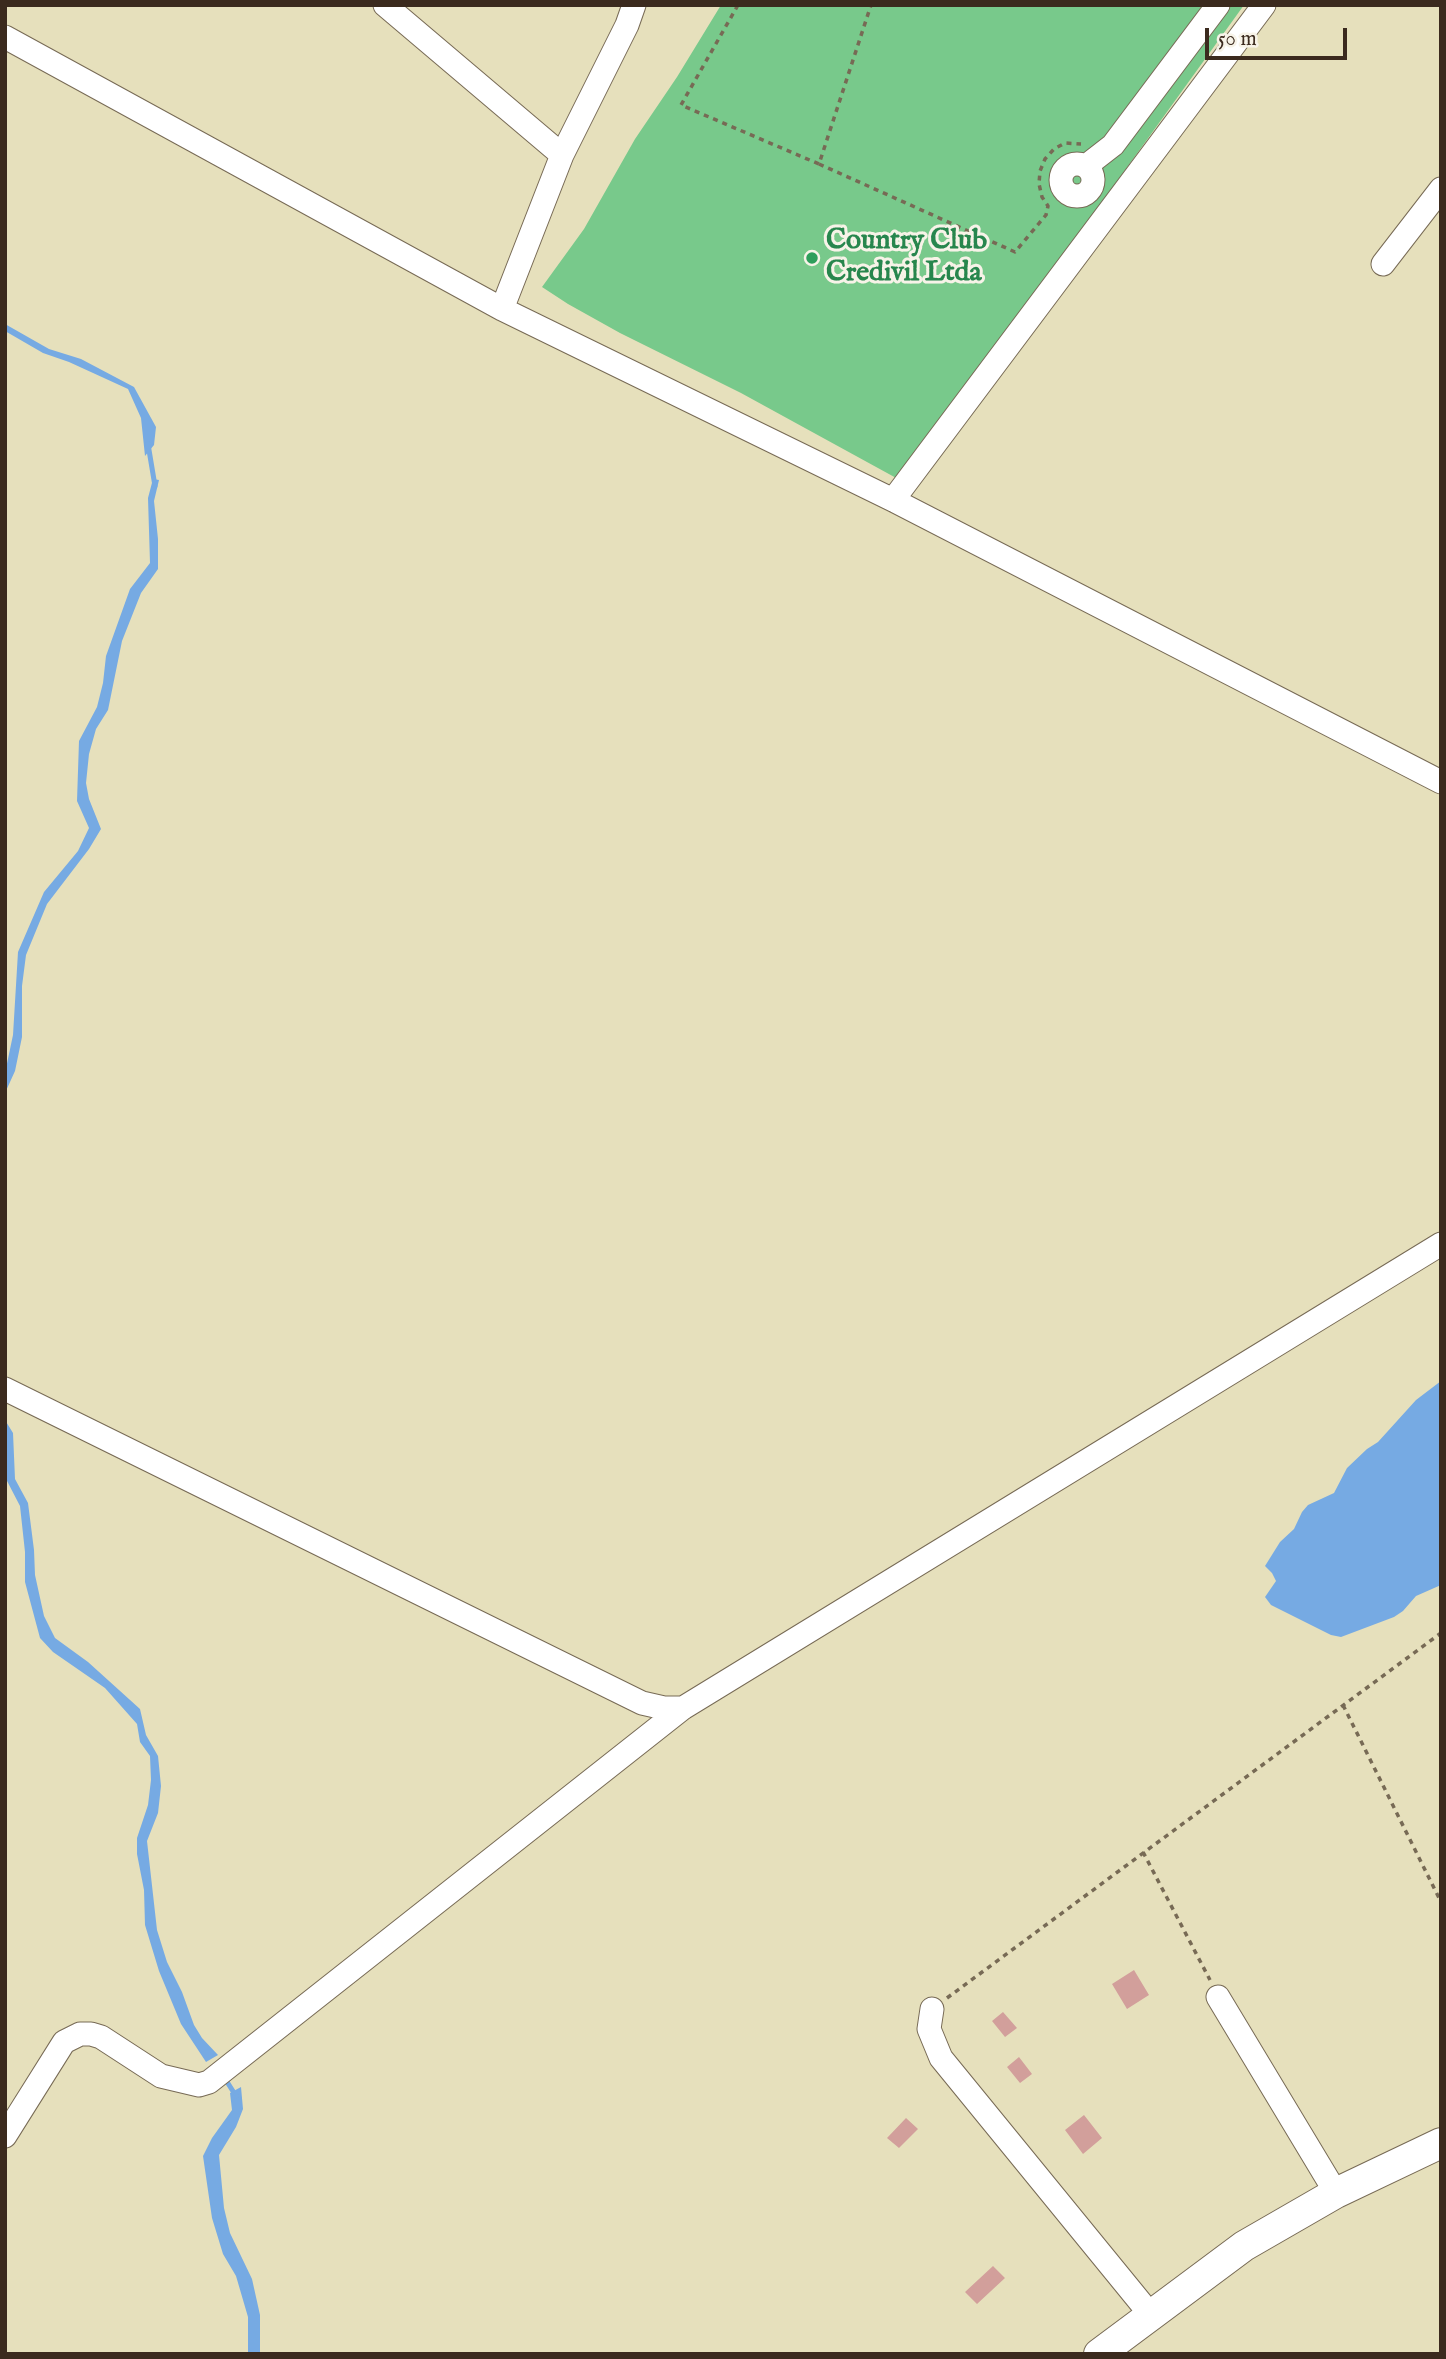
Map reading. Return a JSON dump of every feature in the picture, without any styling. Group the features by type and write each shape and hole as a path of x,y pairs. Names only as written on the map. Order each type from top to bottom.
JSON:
{"main road":[{"path":"1099,2354 1244,2246 1336,2193 1441,2143"}],"street":[{"path":"385,5 562,155"},
{"path":"502,309 562,155 627,25 634,5"},
{"path":"1087,155 1113,145 1218,5"},
{"path":"893,500 1264,5"},
{"path":"5,37 502,309 893,500 1441,782"},
{"path":"1383,264 1441,189"},
{"path":"5,2136 64,2042 80,2034 101,2038 160,2076 199,2085 209,2082 684,1708 1441,1244"},
{"path":"5,1389 642,1703 684,1708"},
{"path":"1218,1997 1336,2193"},
{"path":"932,2009 929,2029 941,2058 1150,2314"}],"path":[{"path":"738,5 681,104 1015,252 1046,215 1048,206 1042,197 1039,184 1045,159 1054,149 1065,144 1087,155"},
{"path":"819,164 871,5"},
{"path":"932,2009 1441,1633"},
{"path":"1343,1705 1441,1902"},
{"path":"1143,1852 1218,1997"}],"green space":[{"name":"Country Club Credivil Ltda","path":"721,5 1244,5 958,402 898,479 741,393 620,333 542,287 584,229 635,139"}],"water":[{"path":"5,324 49,349 81,359 134,387 156,427 154,445 145,456 141,418 128,389 43,353 5,331"},
{"path":"153,479 159,480 154,501 158,569 141,593 122,641 108,710 96,729 89,754 86,783 89,799 101,829 47,904 26,955 22,986 22,1037 15,1071 5,1093 5,1073 13,1035 18,952 44,892 78,851 89,828 77,801 79,741 97,707 106,656 130,589 150,563 148,498"},
{"path":"1441,1381 1441,1585 1416,1596 1394,1617 1341,1637 1331,1635 1271,1605 1265,1597 1276,1581 1265,1566 1280,1542 1294,1529 1302,1512 1308,1505 1334,1493 1347,1468 1378,1442 1416,1400"},
{"path":"5,1420 13,1433 15,1479 28,1503 35,1575 44,1616 55,1638 88,1662 140,1709 146,1735 158,1756 161,1786 158,1813 147,1841 157,1930 167,1962 194,2025 218,2055 206,2062 181,2024 159,1971 145,1925 144,1890 137,1854 137,1838 148,1805 150,1756 140,1742 137,1724 105,1688 53,1652 40,1638 25,1582 20,1506 6,1479"},
{"path":"241,2087 243,2109 236,2127 219,2155 224,2208 230,2233 252,2279 260,2315 260,2354 248,2354 248,2317 236,2276 223,2254 212,2218 203,2156 232,2110 230,2093"}],"building":[{"path":"1134,1970 1149,1995 1127,2009 1112,1984"},
{"path":"1003,2012 1017,2028 1005,2037 992,2021"},
{"path":"1019,2057 1032,2074 1020,2083 1007,2067"},
{"path":"1084,2115 1102,2138 1083,2154 1065,2130"},
{"path":"906,2118 918,2129 899,2148 887,2138"},
{"path":"993,2266 1005,2278 977,2304 965,2292"}],"waterway":[{"path":"148,444 155,486"},
{"path":"224,2077 236,2096"}],"place":[{"name":"Country Club Credivil Ltda","path":"812,258"}]}
